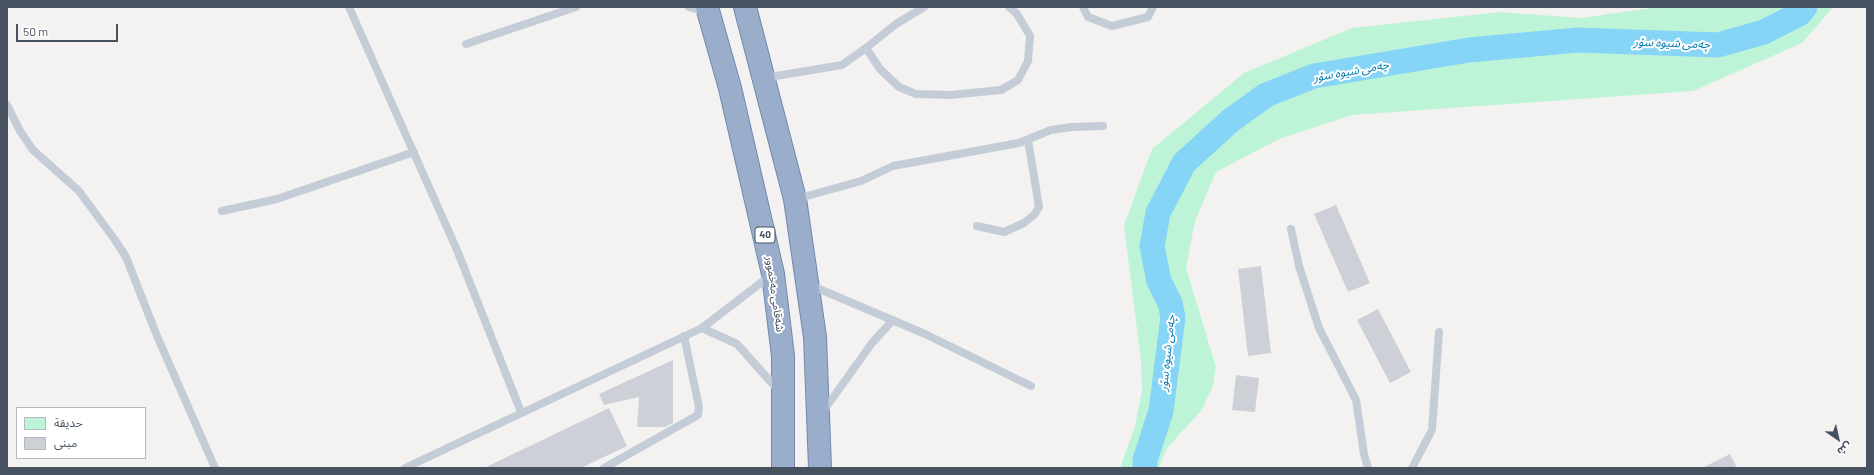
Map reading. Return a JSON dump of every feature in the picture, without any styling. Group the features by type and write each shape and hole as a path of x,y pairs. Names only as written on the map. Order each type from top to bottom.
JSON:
{"highway":[{"path":"745,7 795,200 815,337 820,468"},
{"name":"شەقامی مەخموور","path":"708,10 730,88 773,274 781,342 784,397 783,468"},
{"path":"730,88 763,78"}],"lane":[{"path":"349,7 457,250 521,412"},
{"path":"466,44 576,7"},
{"path":"689,7 708,10"},
{"path":"763,78 842,65 896,24 924,7"},
{"path":"866,48 880,69 899,86 916,94 950,95 1001,90 1018,80 1028,61 1030,36 1017,14 1008,7"},
{"path":"1083,7 1088,17 1112,26 1148,17 1153,7"},
{"path":"7,105 20,131 33,150 79,191 126,257 157,336 215,468"},
{"path":"795,200 861,181 893,166 1019,144 1051,130 1103,126"},
{"path":"977,226 1004,232 1024,223 1034,215 1039,206 1028,140"},
{"path":"222,211 277,199 414,152"},
{"path":"1292,229 1299,266 1319,328 1356,400 1364,454 1368,468"},
{"path":"405,468 702,328 773,274"},
{"path":"808,284 948,344 1031,386"},
{"path":"819,417 872,343 894,320"},
{"path":"702,328 737,344 784,397"},
{"path":"1412,468 1432,430 1439,332"},
{"path":"604,468 698,415 699,408 684,336"}],"green space":[{"path":"1660,7 1833,7 1802,43 1693,91 1352,115 1279,139 1216,172 1195,221 1186,268 1216,367 1213,386 1201,411 1168,447 1158,468 1120,468 1135,426 1142,390 1141,361 1124,225 1152,149 1244,73 1352,28 1500,12 1580,18"}],"building":[{"path":"1336,205 1370,283 1348,292 1314,214"},
{"path":"1261,266 1271,353 1248,356 1238,269"},
{"path":"1378,309 1411,372 1390,383 1357,320"},
{"path":"673,360 673,423 665,427 637,427 639,397 604,405 599,394"},
{"path":"1236,375 1259,378 1255,412 1232,410"},
{"path":"609,408 627,446 581,468 484,468"},
{"path":"1730,454 1737,468 1702,468"}],"waterway":[{"name":"چەمی شیوە سۆر","path":"1145,468 1145,460 1161,411 1173,317 1170,303 1159,281 1152,246 1158,213 1184,163 1230,121 1266,95 1314,76 1469,50 1578,40 1718,45 1764,32 1799,14 1805,7"}]}
